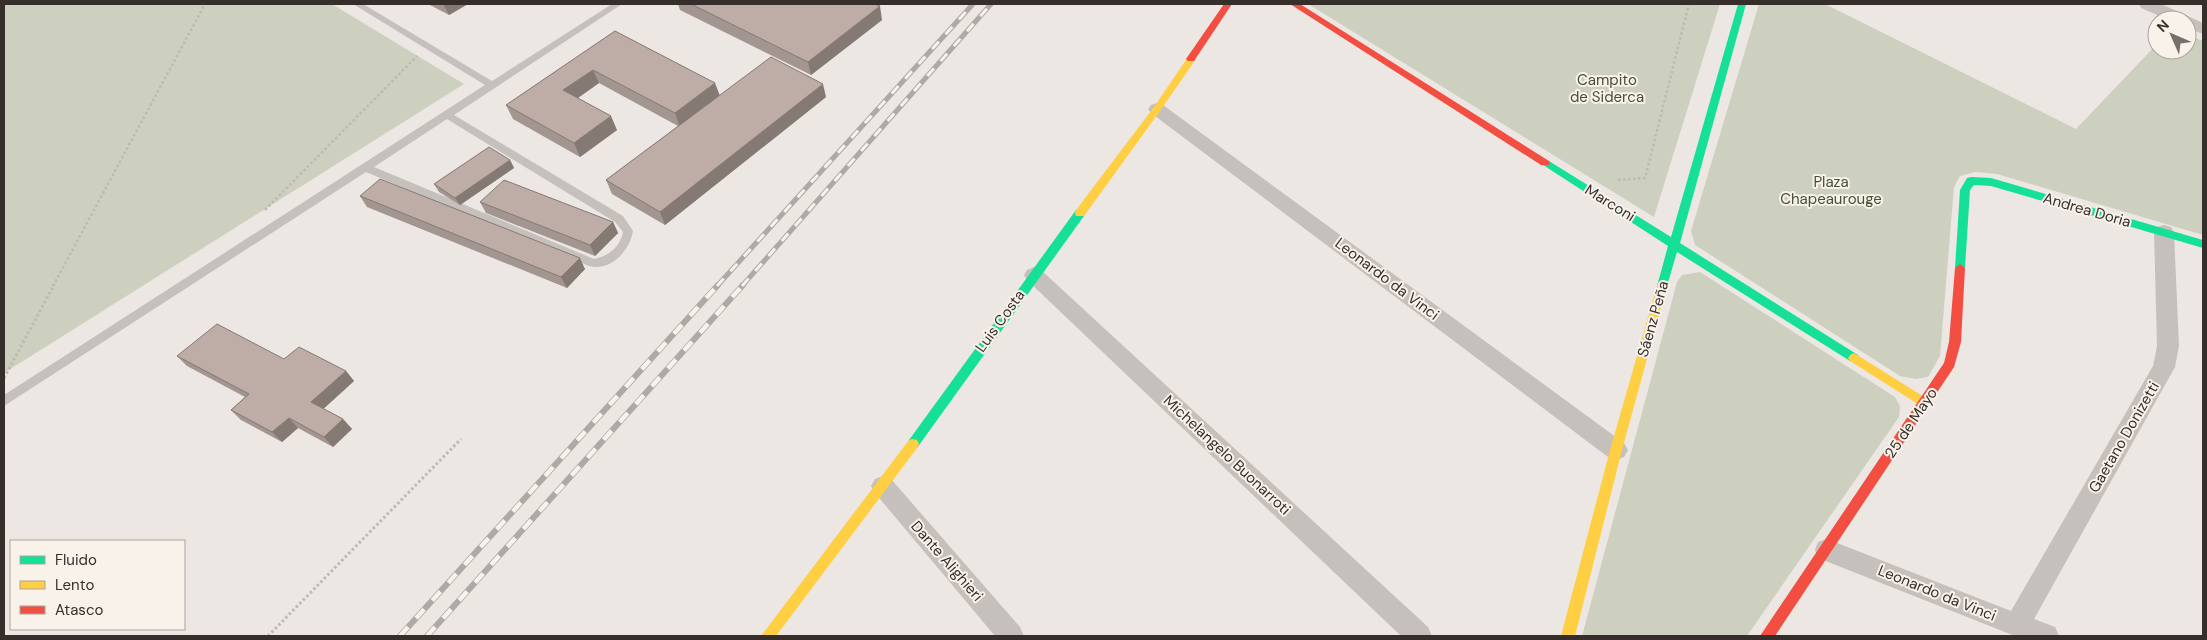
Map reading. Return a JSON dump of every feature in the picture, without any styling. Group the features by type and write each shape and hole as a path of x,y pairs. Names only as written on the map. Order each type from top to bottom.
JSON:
{"street":[{"name":"Luis Costa","path":"768,636 883,486 1034,274 1157,109 1228,4"},
{"name":"Marconi","path":"1294,4 1925,403"},
{"name":"Sáenz Peña","path":"1568,636 1616,450 1742,4"},
{"path":"2147,4 2160,10"},
{"name":"Leonardo da Vinci","path":"1157,109 1616,450"},
{"name":"Andrea Doria","path":"1971,181 1991,182 2203,244"},
{"name":"25 de Mayo","path":"1767,636 1827,550 1950,364 1955,342 1965,190 1971,181"},
{"name":"Gaetano Donizetti","path":"2017,625 2164,367 2168,346 2164,232"},
{"name":"Michelangelo Buonarroti","path":"1034,274 1419,636"},
{"name":"Dante Alighieri","path":"883,486 1011,636"},
{"name":"Leonardo da Vinci","path":"1827,550 2046,636"}],"lane":[{"path":"357,4 492,85"},
{"path":"4,401 618,4"},
{"path":"365,167 592,264 605,262 616,254 628,241 628,231 619,219 447,114"}],"path":[{"path":"4,378 205,4"},
{"path":"1611,176 1620,181 1645,178 1689,4"},
{"path":"259,216 427,46"},
{"path":"268,636 461,439"}],"green space":[{"path":"4,4 332,4 464,84 4,373"},
{"name":"Campito de Siderca","path":"1308,4 1720,4 1654,217"},
{"name":"Plaza Chapeaurouge","path":"1759,4 1825,4 2076,129 2147,54 2147,60 2197,60 2197,38 2203,41 2203,235 1997,174 1975,172 1960,176 1954,187 1940,356 1928,377 1916,379 1900,376 1695,245 1691,231"},
{"path":"1700,272 1895,397 1900,406 1899,417 1747,636 1582,636 1677,282 1682,275"}],"building":[{"path":"691,4 874,4 880,6 808,62"},
{"path":"615,31 715,83 675,113 593,70 563,90 611,116 574,143 506,105"},
{"path":"771,57 823,84 660,212 606,180"},
{"path":"489,147 510,160 455,198 434,184"},
{"path":"380,179 580,258 561,277 360,196"},
{"path":"504,180 613,222 590,245 480,202"},
{"path":"217,324 284,359 299,347 346,371 311,402 343,419 324,437 289,418 272,432 231,410 249,394 177,356"}],"railway":[{"path":"717,286 973,4"},
{"path":"742,286 991,4"},
{"path":"400,636 718,285"},
{"path":"427,636 743,285"}],"traffic: fast":[{"path":"1662,286 1742,4"},
{"path":"1545,163 1854,358"},
{"path":"1960,268 1965,190 1971,181 1991,182 2203,244"},
{"path":"913,444 1080,213"}],"traffic: slow":[{"path":"1080,213 1157,109 1191,59"},
{"path":"1568,636 1616,450 1662,286"},
{"path":"1854,358 1925,403"},
{"path":"768,636 913,444"}],"traffic: jam":[{"path":"1191,59 1228,4"},
{"path":"1294,4 1545,163"},
{"path":"1767,636 1950,364 1955,342 1960,268"}]}
